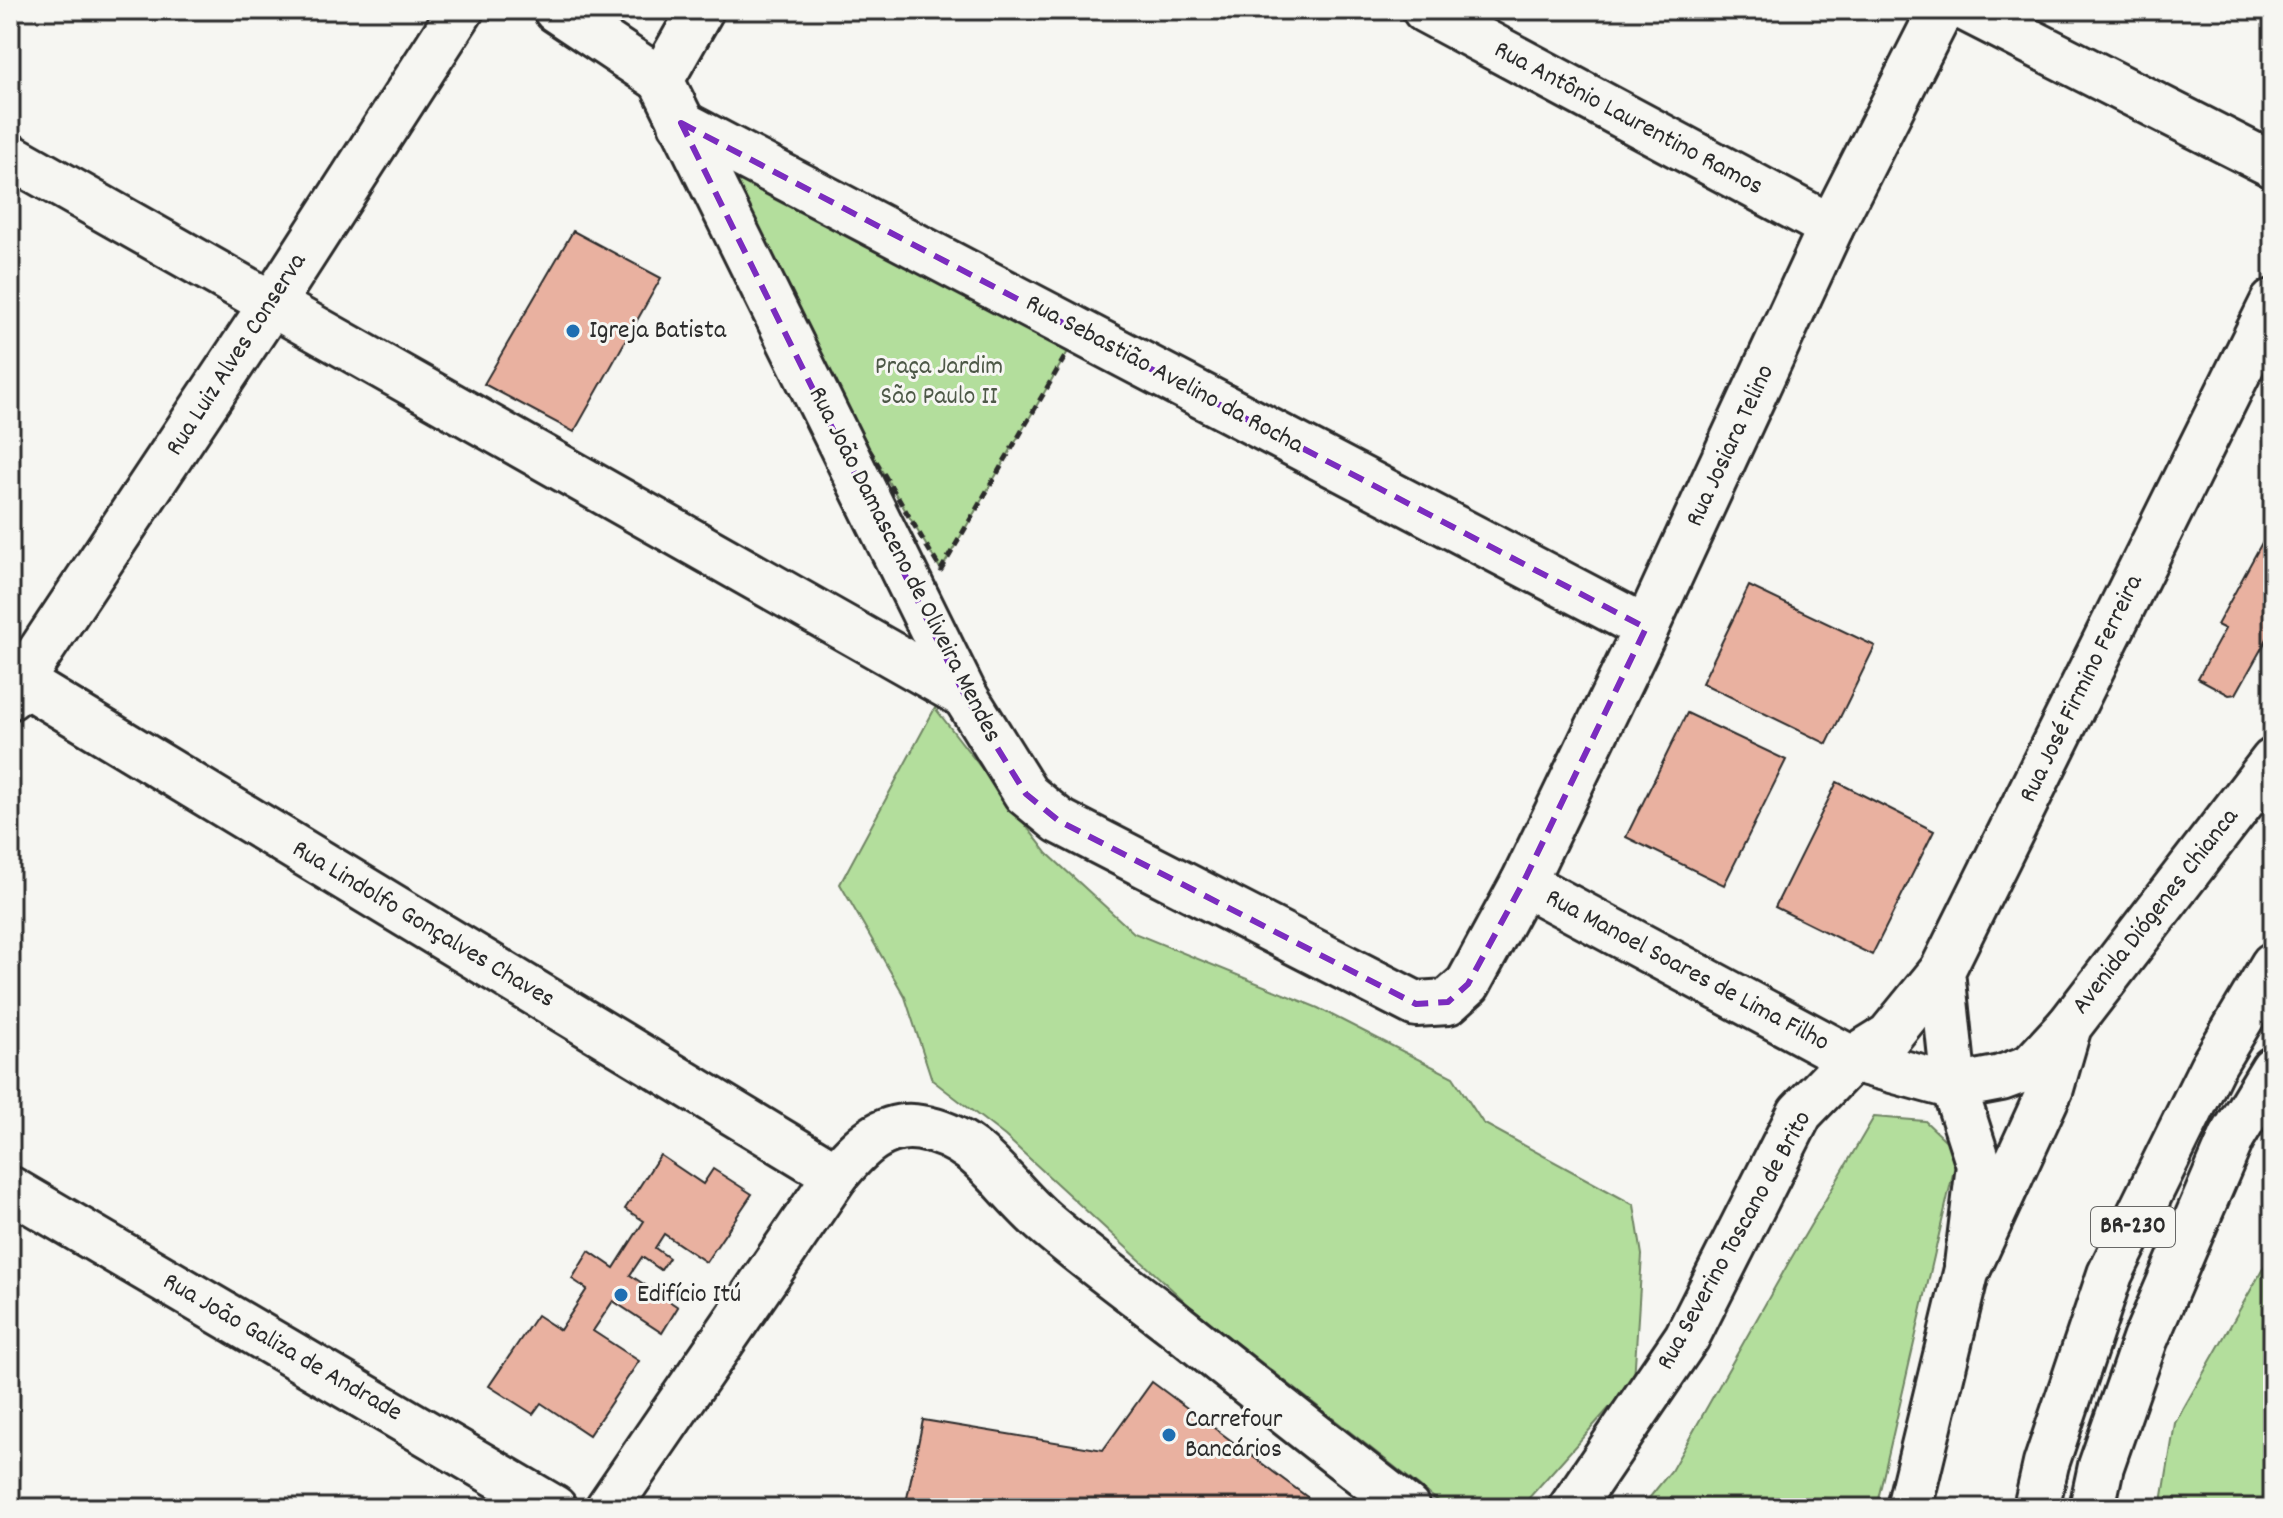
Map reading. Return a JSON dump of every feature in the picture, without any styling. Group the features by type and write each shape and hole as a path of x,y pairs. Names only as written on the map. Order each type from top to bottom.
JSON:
{"main road":[{"name":"Rua Luiz Alves Conserva","path":"13,684 273,302 461,10"},
{"path":"556,10 661,80 701,10"},
{"name":"Rua Antônio Laurentino Ramos","path":"1425,10 1831,227"},
{"name":"Rua Josiara Telino","path":"1523,883 1646,628 1831,227 1941,10"},
{"path":"1968,10 2273,165"},
{"name":"Rua João Damasceno de Oliveira Mendes","path":"661,80 965,696 1026,794 1059,821 1416,1004 1448,1002 1468,984 1523,883"},
{"name":"Rua Sebastião Avelino da Rocha","path":"681,123 1646,628"},
{"path":"10,156 965,696"},
{"name":"Rua José Firmino Ferreira","path":"1942,971 2273,302"},
{"name":"Rua Lindolfo Gonçalves Chaves","path":"13,684 836,1175"},
{"name":"Avenida Diógenes Chianca","path":"1909,1508 1966,1273 1979,1165 1954,1087 2001,1078 2031,1067 2069,1026 2273,761"},
{"name":"Rua Manoel Soares de Lima Filho","path":"1523,883 1852,1059 1954,1087"},
{"name":"BR-230","path":"2036,1508 2046,1464 2110,1274 2212,1067 2273,965"},
{"path":"1942,971 1954,1087"},
{"name":"Rua Manoel Soares de Lima Filho","path":"1852,1059 1889,1036 1942,971"},
{"name":"Avenida Diógenes Chianca","path":"1966,1273 2051,1088 2069,1026"},
{"name":"Rua Severino Toscano de Brito","path":"1571,1508 1687,1337 1800,1113 1852,1059"},
{"name":"BR-230","path":"2092,1508 2101,1466 2145,1340 2232,1137 2273,1069"},
{"path":"608,1508 836,1175 864,1145 900,1125 947,1135 985,1159 1042,1220 1407,1508"},
{"name":"Rua João Galiza de Andrade","path":"10,1189 554,1508"}],"path":[{"path":"726,167 1073,343 941,570 827,379 726,167"}],"highlighted area":[{"path":"681,123 1646,628 1523,883 1468,984 1448,1002 1416,1004 1059,821 1026,794 965,696"}],"green space":[{"name":"Praça Jardim São Paulo II","path":"726,167 1073,343 941,570 827,379"},
{"path":"935,708 1048,854 1134,933 1318,1008 1453,1077 1483,1123 1634,1205 1642,1255 1634,1380 1520,1508 1447,1508 1191,1307 1005,1136 932,1080 905,997 840,884"},
{"path":"1874,1117 1925,1121 1958,1152 1876,1508 1641,1508 1671,1471"},
{"path":"2273,1251 2273,1508 2161,1508 2175,1423"}],"building":[{"name":"Igreja Batista","path":"573,231 661,278 574,432 484,384"},
{"path":"2270,528 2273,529 2273,628 2236,694 2229,695 2198,678 2225,629 2217,625"},
{"path":"1749,586 1875,646 1827,744 1702,683"},
{"path":"1687,713 1786,760 1724,885 1626,837"},
{"path":"1837,782 1934,831 1872,955 1775,907"},
{"name":"Edifício Itú","path":"660,1155 703,1184 713,1169 752,1194 706,1262 664,1234 655,1248 669,1258 661,1270 642,1257 630,1275 678,1307 662,1333 613,1301 593,1331 639,1361 589,1435 541,1403 533,1414 489,1386 537,1315 560,1330 587,1289 572,1279 589,1251 614,1268 644,1221 625,1209"},
{"name":"Carrefour Bancários","path":"1152,1382 1322,1508 905,1508 923,1420 1103,1450"}],"place":[{"name":"Igreja Batista","path":"573,331"},
{"name":"Edifício Itú","path":"621,1295"},
{"name":"Carrefour Bancários","path":"1169,1435"}]}
